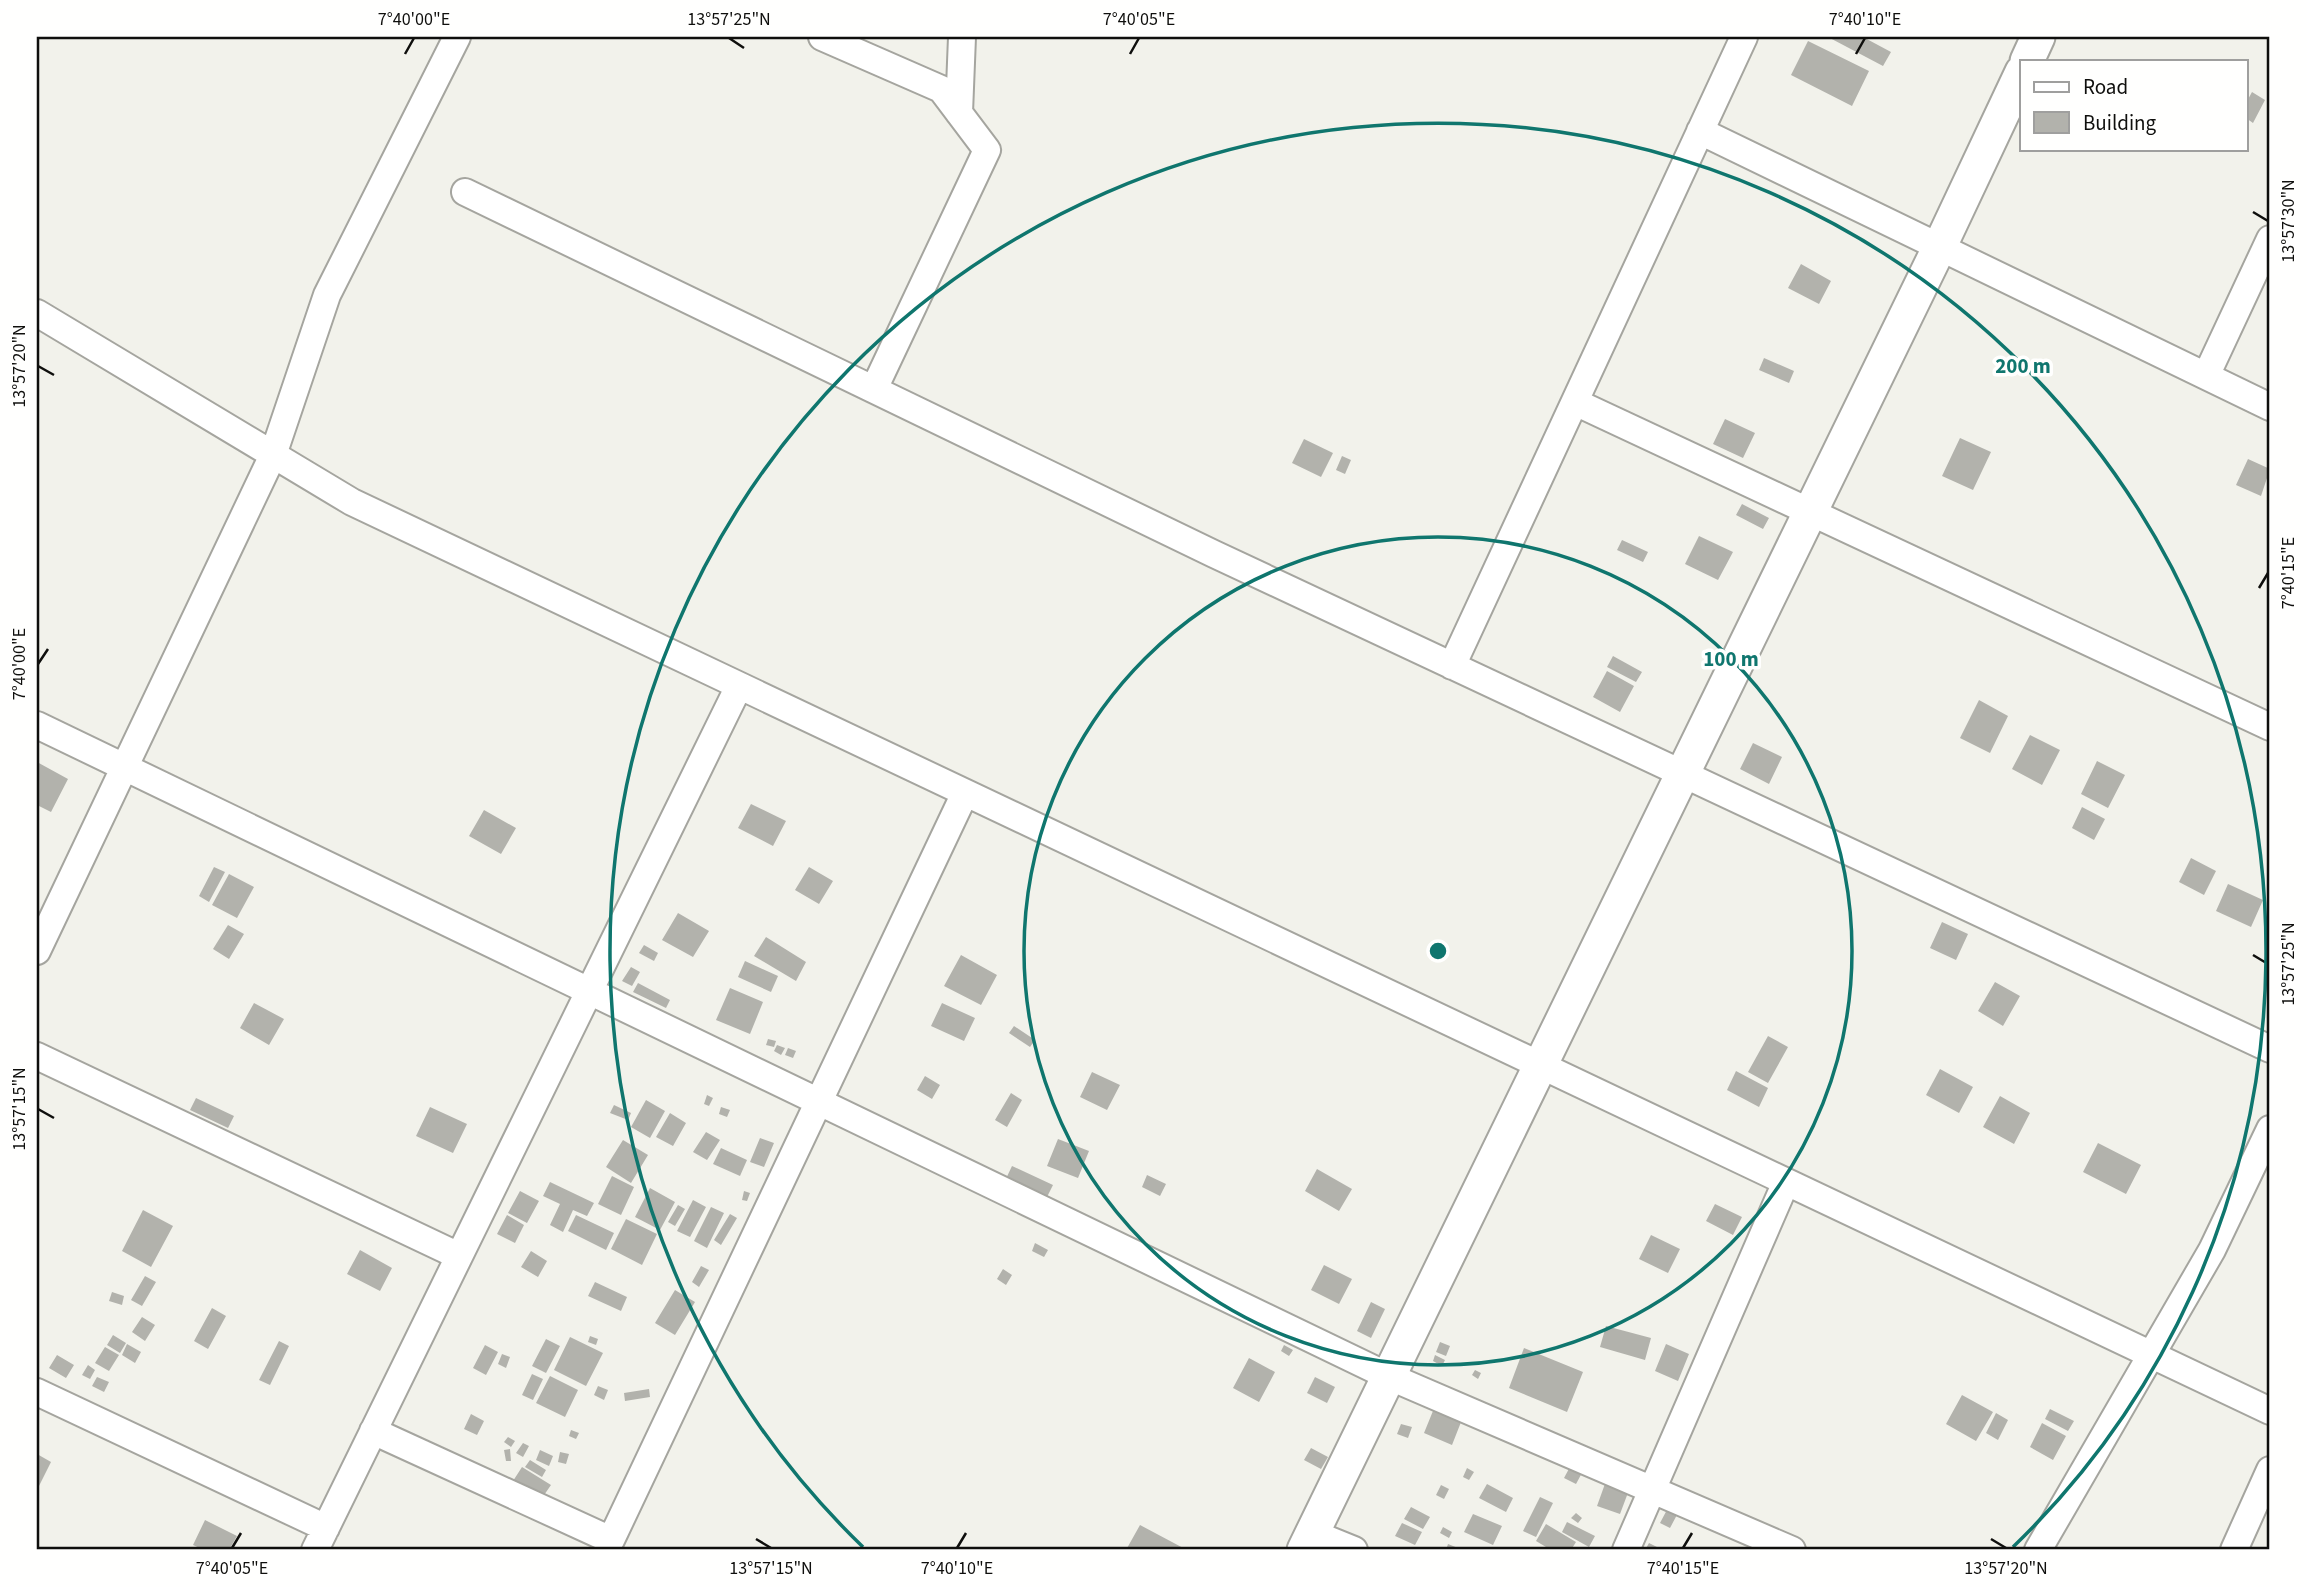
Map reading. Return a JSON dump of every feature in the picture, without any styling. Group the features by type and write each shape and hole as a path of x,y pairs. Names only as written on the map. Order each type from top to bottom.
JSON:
{"street":[{"path":"37,951 273,455 327,295 457,37"},
{"path":"822,37 941,89 987,150 874,389"},
{"path":"959,113 962,37"},
{"path":"1452,666 1744,37"},
{"path":"2027,60 2038,37"},
{"path":"1354,1550 1308,1542 1940,246 2020,76"},
{"path":"1700,131 2270,407"},
{"path":"465,192 1452,666 2270,1049"},
{"path":"2206,376 2270,239"},
{"path":"37,313 352,502 2270,1411"},
{"path":"1575,401 2270,727"},
{"path":"37,1392 320,1539 739,686"},
{"path":"37,725 1388,1376 1792,1550"},
{"path":"373,1431 611,1540 965,793"},
{"path":"37,1056 459,1256"},
{"path":"2038,1550 2212,1250 2270,1129"},
{"path":"1626,1550 1786,1182"},
{"path":"2234,1550 2270,1470"}],"building":[{"path":"1828,37 1863,37 1891,52 1883,66"},
{"path":"1808,41 1869,71 1852,106 1791,75"},
{"path":"2252,92 2265,100 2253,123 2248,119 2248,99"},
{"path":"1801,264 1831,281 1819,304 1788,288"},
{"path":"1764,358 1794,371 1789,383 1759,370"},
{"path":"1725,419 1755,433 1743,458 1713,444"},
{"path":"1960,438 1991,452 1973,490 1942,476"},
{"path":"1304,439 1333,453 1321,477 1292,463"},
{"path":"1342,456 1351,460 1345,474 1336,470"},
{"path":"2248,459 2270,469 2261,496 2236,485"},
{"path":"1742,504 1769,518 1763,529 1736,515"},
{"path":"1699,536 1733,552 1718,580 1685,564"},
{"path":"1622,540 1648,552 1643,562 1617,550"},
{"path":"1613,656 1642,672 1636,682 1607,667"},
{"path":"1607,671 1634,686 1620,712 1593,697"},
{"path":"1979,700 2008,716 1990,753 1960,738"},
{"path":"2030,735 2060,750 2042,785 2012,769"},
{"path":"1753,743 1782,757 1769,784 1740,769"},
{"path":"2097,761 2125,775 2108,808 2081,794"},
{"path":"37,762 68,779 51,812 37,805"},
{"path":"751,804 786,821 773,846 738,828"},
{"path":"2082,807 2105,819 2094,840 2072,828"},
{"path":"484,810 516,828 501,854 469,836"},
{"path":"2191,858 2216,871 2204,895 2179,882"},
{"path":"214,867 225,872 209,902 199,896"},
{"path":"809,867 833,881 819,904 795,890"},
{"path":"229,874 254,887 237,918 212,905"},
{"path":"2228,884 2263,900 2251,927 2216,911"},
{"path":"678,913 709,931 693,957 662,940"},
{"path":"1942,922 1968,934 1956,960 1930,948"},
{"path":"228,925 244,934 229,959 213,949"},
{"path":"766,937 806,962 796,981 754,956"},
{"path":"644,945 658,953 654,961 639,953"},
{"path":"961,955 997,975 981,1005 944,986"},
{"path":"745,961 778,976 771,992 738,977"},
{"path":"631,967 640,972 632,986 622,981"},
{"path":"1995,982 2020,996 2003,1026 1978,1011"},
{"path":"638,983 670,1000 666,1008 633,992"},
{"path":"730,988 763,1002 750,1034 716,1020"},
{"path":"254,1003 284,1019 269,1045 240,1028"},
{"path":"942,1003 975,1018 964,1041 931,1026"},
{"path":"1014,1026 1035,1040 1030,1047 1009,1033"},
{"path":"1768,1036 1788,1047 1768,1083 1748,1072"},
{"path":"768,1039 776,1041 774,1047 766,1045"},
{"path":"777,1045 785,1048 781,1055 774,1051"},
{"path":"788,1048 796,1051 793,1058 785,1055"},
{"path":"1940,1069 1973,1087 1959,1113 1926,1095"},
{"path":"1736,1071 1768,1088 1759,1107 1727,1090"},
{"path":"1092,1072 1120,1085 1107,1110 1080,1097"},
{"path":"925,1076 940,1085 932,1099 917,1090"},
{"path":"1011,1093 1022,1100 1007,1127 995,1120"},
{"path":"707,1095 713,1098 709,1106 704,1104"},
{"path":"2000,1096 2030,1113 2014,1144 1983,1127"},
{"path":"196,1098 234,1116 228,1128 190,1110"},
{"path":"646,1100 665,1111 650,1138 631,1127"},
{"path":"614,1105 631,1113 628,1120 610,1113"},
{"path":"430,1107 467,1124 453,1153 416,1136"},
{"path":"721,1107 730,1110 727,1117 719,1114"},
{"path":"670,1113 686,1123 673,1146 656,1137"},
{"path":"706,1132 720,1140 707,1160 693,1152"},
{"path":"760,1138 774,1143 764,1167 750,1162"},
{"path":"1058,1139 1089,1151 1078,1178 1047,1166"},
{"path":"623,1140 648,1155 631,1183 606,1167"},
{"path":"2098,1143 2141,1165 2126,1194 2083,1172"},
{"path":"721,1148 747,1160 740,1176 713,1164"},
{"path":"1012,1166 1053,1185 1044,1203 1003,1185"},
{"path":"1317,1169 1352,1189 1339,1211 1305,1191"},
{"path":"1147,1175 1166,1184 1160,1196 1142,1187"},
{"path":"612,1176 634,1187 621,1215 598,1204"},
{"path":"550,1182 594,1203 587,1216 573,1210 563,1232 550,1225 560,1204 543,1196"},
{"path":"650,1188 675,1202 660,1230 635,1217"},
{"path":"520,1191 539,1201 527,1223 508,1213"},
{"path":"744,1191 750,1193 747,1201 742,1200"},
{"path":"693,1200 706,1207 690,1237 677,1231"},
{"path":"1715,1204 1742,1217 1733,1235 1706,1221"},
{"path":"678,1205 685,1209 675,1226 668,1222"},
{"path":"711,1207 724,1213 707,1248 694,1241"},
{"path":"143,1210 173,1226 151,1267 122,1251"},
{"path":"730,1214 737,1218 721,1245 714,1240"},
{"path":"507,1215 524,1225 515,1243 497,1234"},
{"path":"576,1215 614,1233 606,1250 568,1231"},
{"path":"626,1219 657,1234 642,1265 611,1249"},
{"path":"1651,1235 1680,1249 1668,1273 1639,1259"},
{"path":"1035,1243 1048,1250 1044,1257 1032,1251"},
{"path":"360,1250 392,1268 380,1291 347,1274"},
{"path":"531,1251 547,1261 538,1277 521,1267"},
{"path":"1324,1265 1352,1279 1339,1304 1311,1290"},
{"path":"701,1266 709,1270 699,1287 692,1282"},
{"path":"1003,1269 1012,1275 1006,1285 997,1279"},
{"path":"145,1276 156,1282 142,1306 131,1300"},
{"path":"595,1282 627,1297 621,1311 588,1296"},
{"path":"675,1290 695,1302 675,1335 655,1323"},
{"path":"112,1292 124,1296 122,1305 109,1301"},
{"path":"1371,1302 1385,1309 1371,1338 1357,1331"},
{"path":"212,1308 226,1316 208,1349 194,1341"},
{"path":"142,1317 155,1325 145,1341 132,1332"},
{"path":"1606,1326 1651,1338 1645,1360 1600,1347"},
{"path":"113,1335 126,1343 120,1353 107,1345"},
{"path":"590,1336 598,1339 596,1345 588,1342"},
{"path":"570,1337 603,1353 586,1386 554,1370"},
{"path":"546,1339 560,1346 546,1373 532,1366"},
{"path":"279,1341 289,1346 270,1385 259,1380"},
{"path":"1440,1342 1450,1346 1446,1356 1436,1352"},
{"path":"127,1344 141,1352 135,1363 122,1355"},
{"path":"1666,1344 1689,1354 1678,1381 1655,1371"},
{"path":"485,1345 498,1352 486,1375 473,1368"},
{"path":"1284,1345 1293,1350 1289,1356 1281,1351"},
{"path":"105,1347 119,1355 109,1371 95,1363"},
{"path":"1524,1348 1583,1372 1567,1412 1509,1388"},
{"path":"502,1354 510,1357 506,1368 498,1364"},
{"path":"57,1355 74,1365 66,1378 49,1368"},
{"path":"1435,1355 1445,1360 1442,1366 1433,1361"},
{"path":"1249,1358 1275,1372 1259,1402 1233,1388"},
{"path":"88,1365 95,1370 90,1379 82,1375"},
{"path":"1475,1370 1481,1373 1478,1379 1472,1375"},
{"path":"532,1374 543,1379 533,1400 522,1395"},
{"path":"550,1376 578,1390 565,1417 536,1403"},
{"path":"97,1377 109,1382 104,1392 92,1386"},
{"path":"1315,1377 1335,1387 1327,1403 1307,1393"},
{"path":"598,1386 608,1390 604,1400 594,1395"},
{"path":"649,1389 650,1397 625,1401 624,1393"},
{"path":"1962,1395 1993,1412 1976,1441 1946,1424"},
{"path":"1435,1406 1463,1417 1452,1445 1424,1433"},
{"path":"2050,1409 2074,1421 2068,1431 2045,1419"},
{"path":"1996,1413 2008,1420 1998,1440 1986,1433"},
{"path":"471,1414 484,1421 477,1435 464,1429"},
{"path":"2042,1423 2066,1436 2053,1460 2030,1447"},
{"path":"1401,1424 1412,1427 1408,1438 1397,1434"},
{"path":"571,1430 579,1433 576,1439 569,1436"},
{"path":"508,1437 515,1441 511,1447 504,1442"},
{"path":"523,1443 529,1446 523,1457 516,1453"},
{"path":"1311,1448 1328,1457 1321,1469 1304,1460"},
{"path":"510,1449 511,1461 506,1461 504,1450"},
{"path":"540,1450 553,1456 549,1466 536,1460"},
{"path":"560,1452 569,1454 566,1464 558,1462"},
{"path":"37,1454 51,1462 37,1490"},
{"path":"530,1460 546,1470 542,1477 525,1467"},
{"path":"1571,1465 1583,1471 1576,1484 1564,1478"},
{"path":"522,1467 551,1485 542,1498 513,1481"},
{"path":"1467,1468 1474,1472 1469,1480 1463,1477"},
{"path":"1606,1481 1629,1490 1620,1514 1597,1506"},
{"path":"1487,1484 1513,1498 1506,1512 1479,1498"},
{"path":"1441,1485 1449,1489 1444,1499 1436,1495"},
{"path":"1540,1497 1553,1503 1536,1537 1523,1531"},
{"path":"1669,1506 1679,1511 1670,1528 1660,1523"},
{"path":"1411,1507 1430,1517 1423,1529 1404,1519"},
{"path":"1576,1513 1582,1518 1578,1523 1571,1518"},
{"path":"1473,1514 1502,1526 1493,1545 1464,1532"},
{"path":"205,1520 237,1536 229,1550 204,1550 193,1545"},
{"path":"1567,1522 1595,1536 1589,1547 1562,1532"},
{"path":"1402,1523 1422,1532 1415,1545 1395,1536"},
{"path":"1546,1524 1576,1542 1571,1550 1551,1550 1536,1541"},
{"path":"1140,1525 1187,1550 1126,1550"},
{"path":"1443,1527 1452,1532 1449,1538 1440,1533"},
{"path":"1649,1543 1663,1550 1645,1550"},
{"path":"1448,1544 1458,1548 1457,1550 1446,1550"}]}
